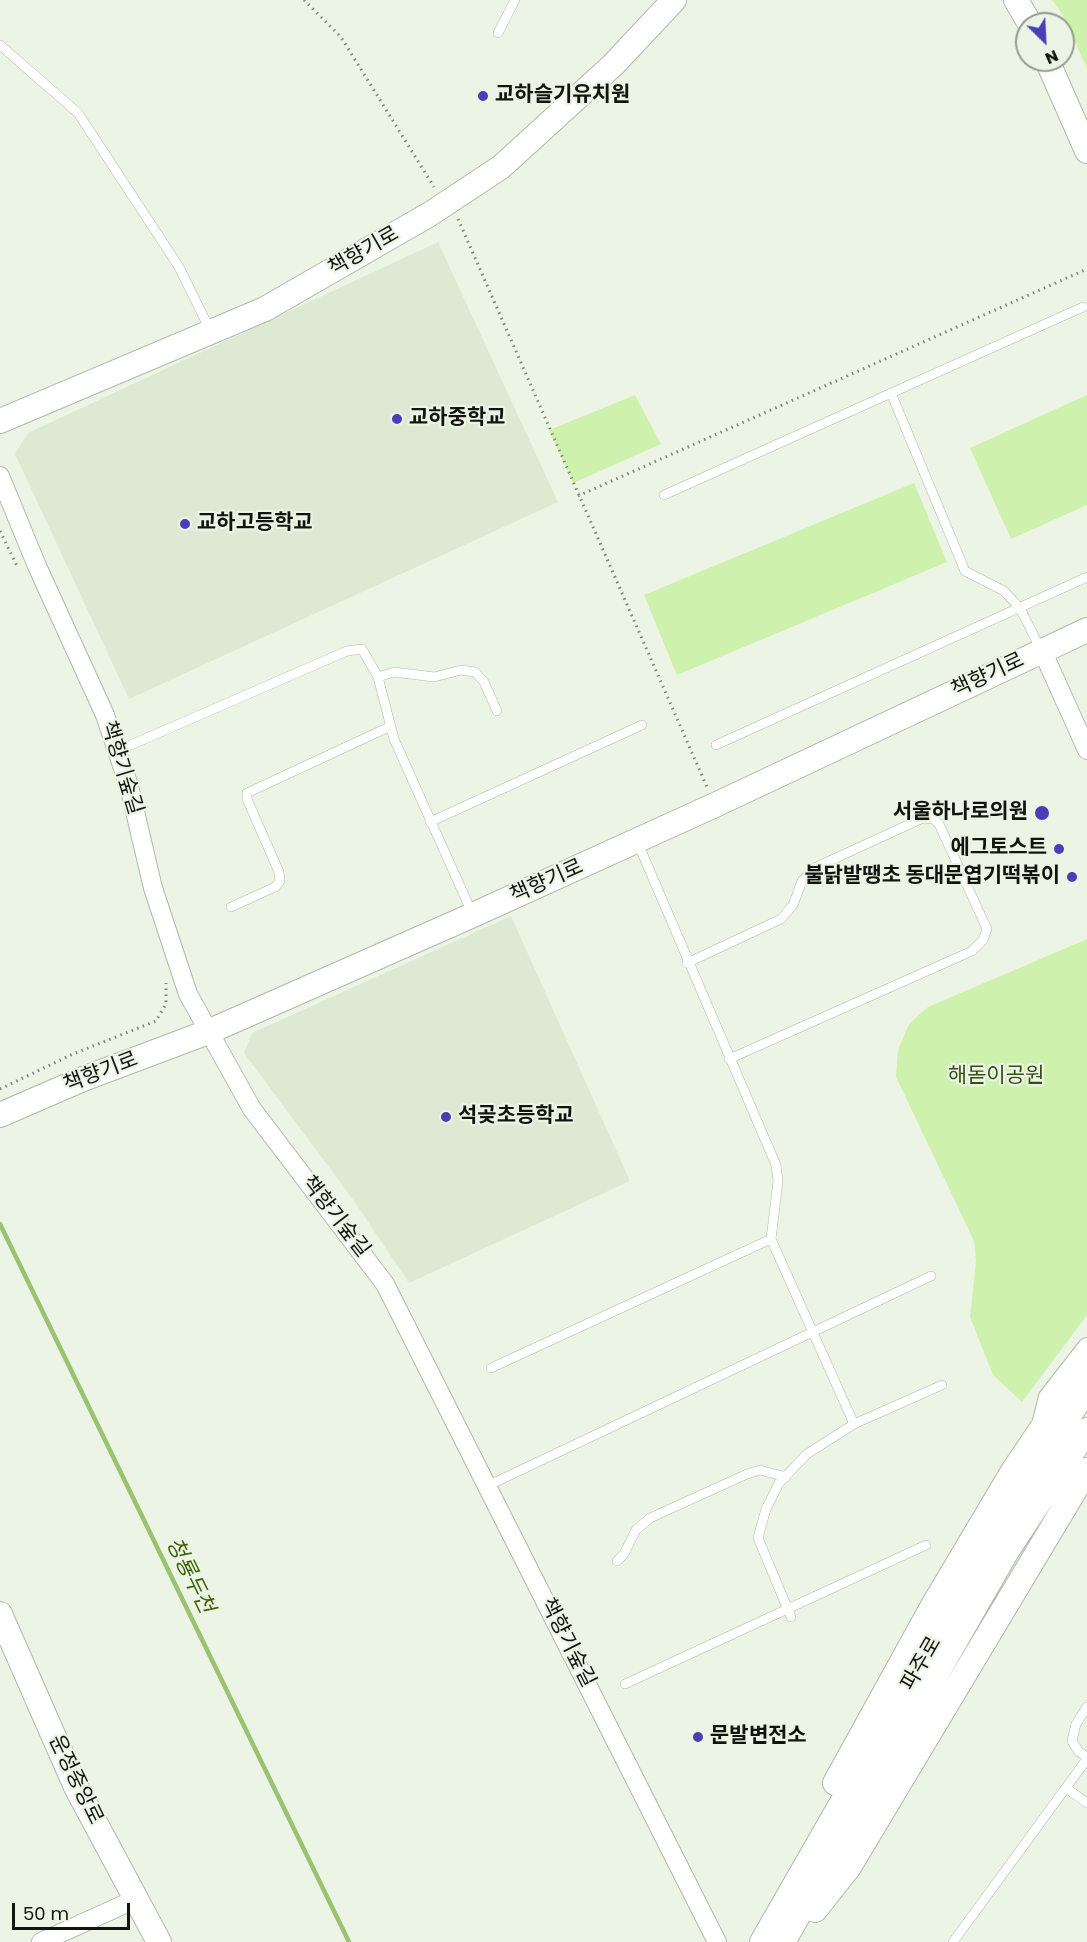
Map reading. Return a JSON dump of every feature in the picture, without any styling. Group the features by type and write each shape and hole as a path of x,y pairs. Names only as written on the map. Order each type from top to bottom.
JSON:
{"main road":[{"name":"책향기로","path":"0,421 210,330 265,309 430,214 501,167 613,65 674,0"},
{"path":"1052,72 1087,151"},
{"name":"책향기로","path":"7,1112 82,1079 208,1032 473,915 715,805 1087,630"},
{"path":"787,1899 828,1796 931,1609 1041,1426 1087,1361"},
{"name":"파주로","path":"762,1942 1035,1466 1087,1389"},
{"name":"파주로","path":"783,1942 1007,1551 1087,1430"},
{"path":"789,1942 849,1867 1087,1470"},
{"name":"운정중앙로","path":"0,1614 76,1787 159,1942"}],"street":[{"name":"책향기숲길","path":"0,476 37,566 105,715 129,786 153,888 188,994 252,1109 385,1284 485,1487 563,1635 717,1942"},
{"path":"1042,650 1087,750"},
{"path":"1041,1426 1048,1397 1087,1347"},
{"path":"41,1942 136,1899"}],"lane":[{"path":"498,33 516,0"},
{"path":"0,45 78,113 179,267 210,330"},
{"path":"664,495 1083,307"},
{"path":"891,393 965,571 1004,591 1020,608 1042,650"},
{"path":"716,745 1087,577"},
{"path":"117,751 347,651 362,649 378,677 391,726 430,822 473,915"},
{"path":"378,677 394,672 434,677 461,670 475,672 484,682 497,711"},
{"path":"430,822 642,725"},
{"path":"231,907 276,887 280,881 279,872 247,799 248,793 391,726"},
{"path":"687,963 781,919 794,905 802,881 814,868 923,818 934,819 939,824 987,929 983,940 972,951 729,1059"},
{"path":"637,841 687,963 776,1165 778,1181 771,1239 854,1424"},
{"path":"491,1368 771,1239"},
{"path":"485,1487 814,1334 932,1276"},
{"path":"791,1617 758,1538 766,1509 786,1477 807,1454 854,1424 942,1385"},
{"path":"617,1562 624,1554 636,1530 650,1518 760,1470 786,1477"},
{"path":"625,1684 787,1607 926,1545"},
{"path":"953,1942 1087,1758 1079,1752 1072,1741 1076,1724 1087,1707"},
{"path":"1066,1788 1087,1803"}],"path":[{"path":"304,0 341,37 434,187"},
{"path":"457,218 715,805"},
{"path":"578,496 1087,269"},
{"path":"0,531 20,573"},
{"path":"0,1089 73,1054 156,1021 166,1004 162,972"}],"shaded area":[{"path":"438,242 558,502 129,699 15,454 28,433"},
{"name":"석곶초등학교","path":"511,916 630,1181 409,1283 354,1201 244,1053 252,1033"}],"green space":[{"path":"1052,0 1087,0 1087,68 1075,42 1075,12 1061,12"},
{"path":"635,395 661,444 573,483 549,430"},
{"path":"1087,395 1087,505 1011,539 970,448"},
{"path":"914,483 947,562 677,675 644,595"},
{"name":"해돋이공원","path":"1087,939 1087,1315 1022,1402 993,1375 970,1317 976,1261 974,1241 896,1077 898,1050 909,1024 928,1007"}],"waterway":[{"name":"청룡두천","path":"0,1224 349,1942"}],"place":[{"name":"교하슬기유치원","path":"483,96"},
{"name":"교하중학교","path":"397,419"},
{"name":"교하고등학교","path":"185,524"},
{"name":"서울하나로의원","path":"1042,813"},
{"name":"에그토스트","path":"1059,849"},
{"name":"불닭발땡초 동대문엽기떡볶이","path":"1072,877"},
{"name":"석곶초등학교","path":"446,1117"},
{"name":"문발변전소","path":"698,1737"}]}
